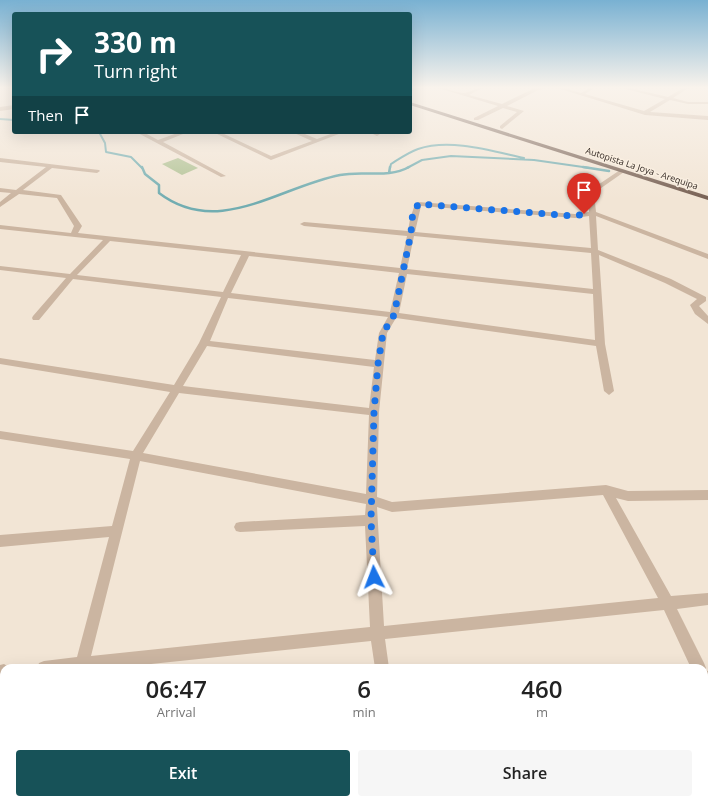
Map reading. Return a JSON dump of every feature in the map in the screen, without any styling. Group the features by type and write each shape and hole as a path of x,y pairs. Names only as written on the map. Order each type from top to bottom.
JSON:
{"main road":[{"name":"Autopista La Joya - Arequipa","path":"477,125 708,198"},
{"name":"Autopista La Joya - Arequipa","path":"494,125 708,191"}],"street":[{"path":"143,134 223,176"},
{"path":"158,142 180,134"},
{"path":"220,134 271,158 336,134"},
{"path":"300,134 318,141"},
{"path":"0,160 97,171"},
{"path":"0,205 52,165"},
{"path":"609,392 600,344 592,192 597,187 622,171"},
{"path":"0,190 59,196 78,226 78,229 74,234"},
{"path":"381,664 376,633 371,520 373,500 374,412 378,364 383,333 394,315 404,272 411,233 412,218 418,204 575,216 593,213 708,256"},
{"path":"304,224 595,251 706,297"},
{"path":"0,227 598,292"},
{"path":"36,318 71,277 108,239"},
{"path":"83,664 136,456 175,388 204,343 246,254"},
{"path":"0,268 394,315 600,344"},
{"path":"706,297 694,305 698,312 708,321"},
{"path":"204,343 378,364"},
{"path":"0,361 175,388 374,412"},
{"path":"0,435 136,456 373,500 392,507 606,490 628,496 708,495"},
{"path":"606,490 667,602 697,664"},
{"path":"240,527 371,520"},
{"path":"0,541 116,531"},
{"path":"100,664 376,633 708,599"}],"green space":[{"path":"178,158 198,168 182,175 162,164"}],"waterway":[{"path":"100,134 105,143 106,152 131,157 142,168"},
{"path":"390,168 391,164 404,156 415,150 430,146 457,145 485,149 524,158"},
{"path":"407,168 422,160 451,156 534,160 583,167"},
{"path":"142,167 145,174 159,185 159,193 181,206 204,211 226,210 249,205 317,181 340,175 358,173 389,173"},
{"path":"389,173 390,167"},
{"path":"583,167 590,168"},
{"path":"583,167 609,171"},
{"path":"389,173 401,171 407,168"}],"route":[{"path":"374,577 371,520 373,500 374,412 378,364 383,333 394,315 404,272 411,233 412,218 418,208 418,204 575,216 584,214"}]}
